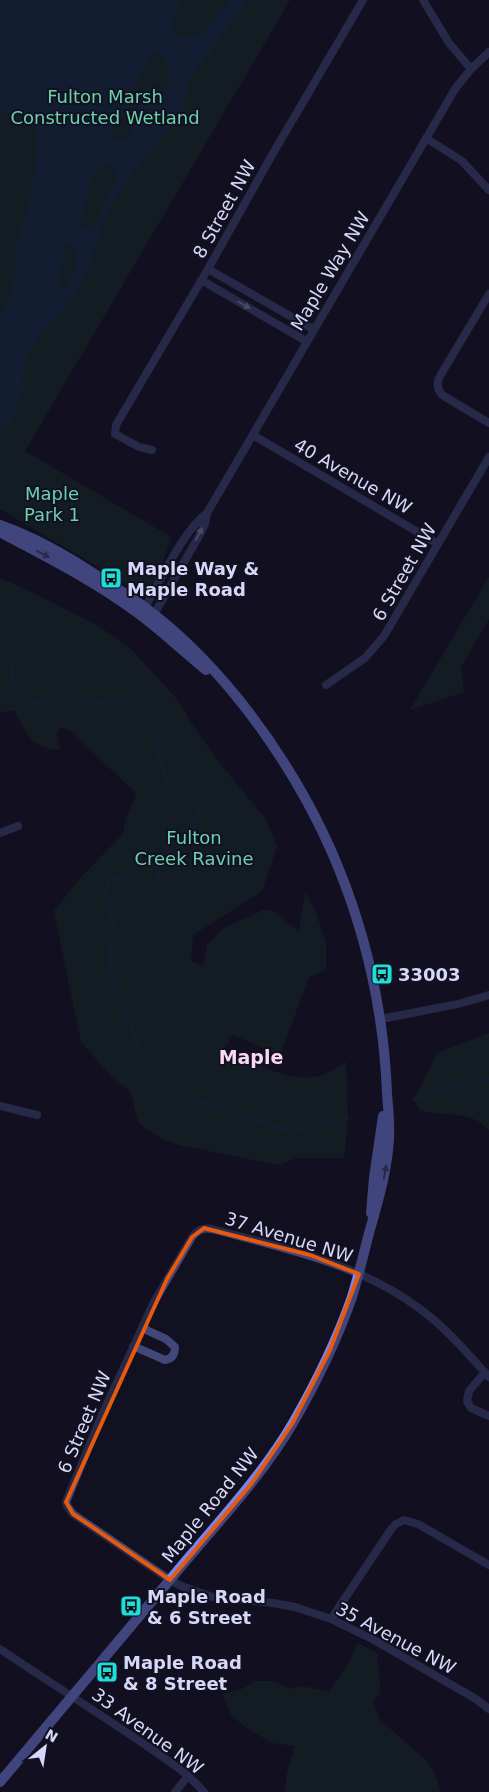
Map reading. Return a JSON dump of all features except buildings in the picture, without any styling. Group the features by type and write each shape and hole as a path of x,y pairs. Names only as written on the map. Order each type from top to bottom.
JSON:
{"street":[{"name":"8 Street NW","path":"152,450 139,448 115,434 118,420 208,269 363,0"},
{"path":"423,0 449,43 471,69"},
{"name":"Maple Way NW","path":"142,611 186,535 206,513 253,435 313,329 455,89 471,69 489,52"},
{"path":"426,138 462,161 489,190"},
{"path":"208,269 313,329"},
{"path":"201,280 306,341"},
{"path":"489,294 440,376 438,388 445,397 489,423"},
{"name":"40 Avenue NW","path":"253,435 438,544"},
{"name":"6 Street NW","path":"326,685 365,658 378,644 489,457"},
{"name":"Maple Way NW","path":"152,618 199,536 205,524 206,513"},
{"name":"Maple Road NW","path":"0,524 52,548 152,618 231,692 263,732 298,784 330,846 357,917 368,957 381,1019 387,1089 368,1236 359,1274 330,1350 292,1424 252,1483 0,1782"},
{"name":"Maple Road NW","path":"0,532 69,568 142,611"},
{"path":"0,834 18,826"},
{"path":"381,1019 458,1004 489,995"},
{"path":"0,1106 37,1115"},
{"name":"37 Avenue NW","path":"200,1230 208,1228 310,1255 359,1274 396,1293 424,1312 455,1339 487,1374 469,1391 467,1401 471,1408 489,1416"},
{"name":"6 Street NW","path":"69,1510 66,1502 67,1498 133,1346 167,1279 192,1237 200,1230"},
{"path":"133,1346 165,1360 174,1354 175,1347 171,1342 142,1328"},
{"name":"35 Avenue NW","path":"69,1510 170,1580 213,1597 273,1602 310,1611 331,1619 360,1632 390,1649 476,1699 489,1710"},
{"path":"331,1619 392,1528 404,1520 418,1524 489,1565"},
{"path":"0,1648 72,1696"},
{"name":"33 Avenue NW","path":"72,1696 127,1732 188,1776 204,1792"},
{"path":"175,1792 188,1776"}],"highlighted area":[{"path":"204,1228 310,1255 359,1274 330,1350 292,1424 252,1483 170,1580 73,1514 66,1502 167,1279 192,1237"}],"green space":[{"name":"Fulton Marsh Constructed Wetland","path":"0,0 290,0 25,451 171,537 153,584 142,591 137,590 0,509"},
{"path":"489,577 489,619 461,667 464,692 410,710"},
{"name":"Fulton Creek Ravine","path":"0,578 100,627 131,649 176,698 221,765 265,818 277,846 262,891 193,935 191,961 203,966 207,945 222,929 263,910 272,910 299,932 305,892 317,915 326,944 326,970 309,977 280,1055 233,1035 224,1048 246,1060 286,1075 299,1077 323,1075 346,1062 348,1119 344,1158 296,1158 279,1165 179,1145 163,1139 139,1124 130,1091 112,1077 81,1042 54,911 82,876 122,835 127,816 137,794 69,730 61,727 57,733 60,750 42,746 36,743 27,733 14,711 0,712"},
{"path":"489,1033 489,1130 480,1122 470,1118 419,1110 414,1099 437,1053"},
{"path":"357,1643 377,1653 381,1693 373,1701 380,1720 426,1760 434,1772 441,1792 285,1792 287,1773 295,1746 272,1743 244,1726 230,1714 223,1694 242,1689 255,1681 271,1681 292,1689 300,1686 329,1691 348,1665"}],"water":[{"path":"0,0 180,0 172,22 176,34 191,37 208,28 220,9 225,9 228,4 224,0 247,0 194,72 189,82 185,102 177,119 131,174 111,205 99,235 90,266 81,284 59,316 49,322 32,346 25,359 22,380 23,390 13,417 11,421 0,423 0,312 11,298 13,289 18,241 31,195 35,172 37,136 36,124 19,115 0,114","holes":["155,53 163,58 168,64 170,72 169,80 162,95 148,105 133,97 132,88 150,54","132,107 139,111 133,130 126,138 117,142 110,136 117,118","109,163 113,167 116,176 115,181 96,222 89,230 81,228 78,223 84,213 92,176 102,166","67,243 75,247 76,252 75,268 68,288 62,289 57,286 59,269 64,258 62,248"]}],"waterway":[{"path":"0,657 11,662 14,690 35,704 65,691 91,704 126,698 147,718 168,783 195,797 200,812 193,830 176,850 160,855 159,879 137,892 117,877 109,880 105,893 113,923 110,967 140,1052 152,1069 189,1097 229,1112 291,1131 348,1119"},
{"path":"414,1099 471,1081 489,1079"}],"place":[{"name":"Maple Way & Maple Road","path":"111,578"},
{"name":"33003","path":"382,974"},
{"name":"Maple Road & 6 Street","path":"131,1606"},
{"name":"Maple Road & 8 Street","path":"107,1672"}],"district":[{"name":"Maple","path":"251,1057"}],"park label":[{"name":"Maple Park 1","path":"52,503"}]}
